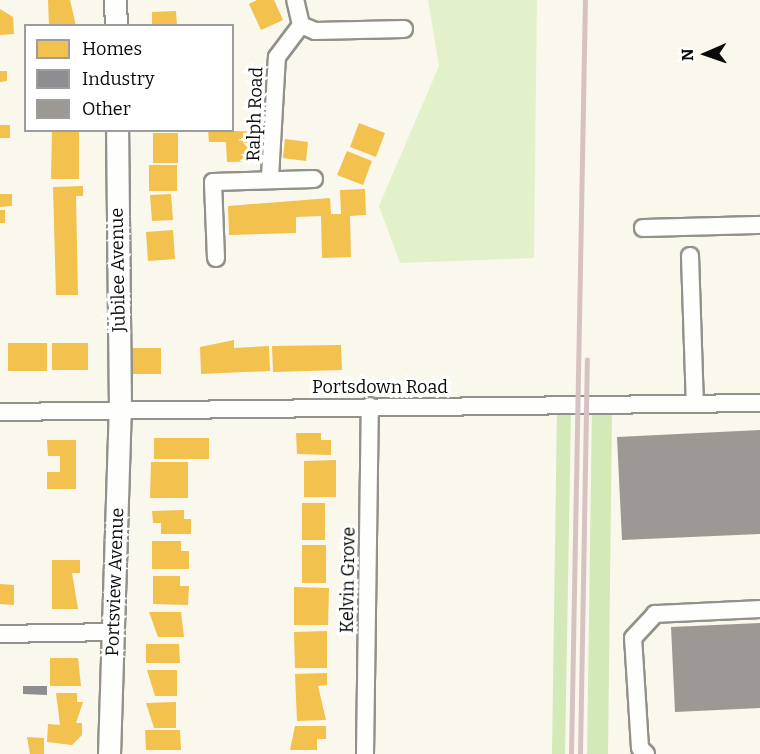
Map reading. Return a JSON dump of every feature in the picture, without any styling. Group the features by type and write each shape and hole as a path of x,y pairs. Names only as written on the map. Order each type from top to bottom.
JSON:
{"street":[{"path":"115,0 116,24"},
{"path":"295,0 301,25 315,31 404,29"},
{"name":"Ralph Road","path":"270,177 277,57 301,25"},
{"name":"Jubilee Avenue","path":"117,132 120,409"},
{"path":"216,258 213,182 270,177 314,179"},
{"path":"643,228 760,225"},
{"path":"690,256 694,403"},
{"name":"Portsdown Road","path":"0,412 370,406 760,404"},
{"name":"Kelvin Grove","path":"365,754 370,406"},
{"name":"Portsview Avenue","path":"109,754 120,409"},
{"path":"646,754 640,748 633,639 655,614 760,609"},
{"path":"0,634 113,632"}],"green space":[{"path":"428,0 537,0 534,258 400,263 379,206 439,66"},
{"path":"592,407 612,411 608,754 587,754"},
{"path":"557,410 571,411 565,754 552,754"}],"building: Homes":[{"path":"48,0 70,0 76,24 49,24"},
{"path":"257,0 274,0 283,20 261,30 249,4"},
{"path":"0,9 13,17 14,34 0,35"},
{"path":"176,11 177,24 152,24 152,12"},
{"path":"0,71 7,71 7,81 0,82"},
{"path":"359,123 385,133 376,157 350,147"},
{"path":"0,125 10,125 10,138 0,138"},
{"path":"52,132 79,132 79,179 51,179"},
{"path":"208,132 265,132 266,161 227,162 226,142 209,142"},
{"path":"153,133 178,133 178,163 153,163"},
{"path":"285,139 308,142 306,161 283,158"},
{"path":"347,151 372,161 363,185 337,175"},
{"path":"149,165 177,165 177,191 149,191"},
{"path":"83,186 83,196 76,196 78,295 56,295 53,187"},
{"path":"365,189 366,215 350,216 351,257 322,258 321,216 296,217 296,233 229,235 228,206 330,198 331,214 341,214 340,190"},
{"path":"0,194 12,194 12,206 0,207"},
{"path":"171,194 173,220 152,221 150,195"},
{"path":"0,210 5,210 5,223 0,223"},
{"path":"173,230 175,259 148,261 146,232"},
{"path":"234,340 234,348 269,346 270,371 201,374 200,347"},
{"path":"8,343 47,343 47,371 8,371"},
{"path":"52,343 88,343 88,370 52,370"},
{"path":"341,345 342,370 273,372 272,346"},
{"path":"129,348 161,348 161,374 129,374"},
{"path":"296,433 321,433 321,440 331,440 331,455 297,454"},
{"path":"154,438 209,438 209,459 154,459"},
{"path":"47,440 76,440 76,489 47,489 47,472 60,472 60,456 48,456"},
{"path":"336,460 336,497 304,497 304,461"},
{"path":"151,462 188,462 188,498 150,498"},
{"path":"302,503 325,503 325,540 302,540"},
{"path":"184,510 184,519 191,519 191,534 161,534 161,523 153,523 152,511"},
{"path":"152,541 181,541 181,551 189,551 189,569 152,569"},
{"path":"302,545 326,545 326,583 302,583"},
{"path":"52,560 80,560 80,573 72,573 78,609 52,609"},
{"path":"153,576 180,576 180,586 189,586 188,605 153,604"},
{"path":"0,584 14,585 14,605 0,604"},
{"path":"294,587 329,588 328,625 294,625"},
{"path":"149,612 181,612 184,637 158,637"},
{"path":"327,631 327,668 295,668 294,632"},
{"path":"146,644 179,644 180,663 146,663"},
{"path":"50,658 78,658 81,686 50,686"},
{"path":"147,670 177,670 177,696 155,696"},
{"path":"327,673 327,685 318,686 326,720 297,721 295,674"},
{"path":"56,693 77,693 77,702 83,702 76,723 82,723 82,735 72,745 47,742 48,724 60,725"},
{"path":"176,702 176,728 154,728 146,703"},
{"path":"295,726 326,726 326,739 317,739 317,750 290,750"},
{"path":"145,730 180,730 181,750 146,750"},
{"path":"27,737 44,738 44,754 30,754"}],"building: Industry":[{"path":"23,686 47,686 47,695 23,694"}],"building: Other":[{"path":"760,430 760,534 622,540 617,437"},
{"path":"760,623 760,708 675,712 671,627"}],"railway":[{"path":"571,754 585,0"},
{"path":"580,754 587,360"}]}
